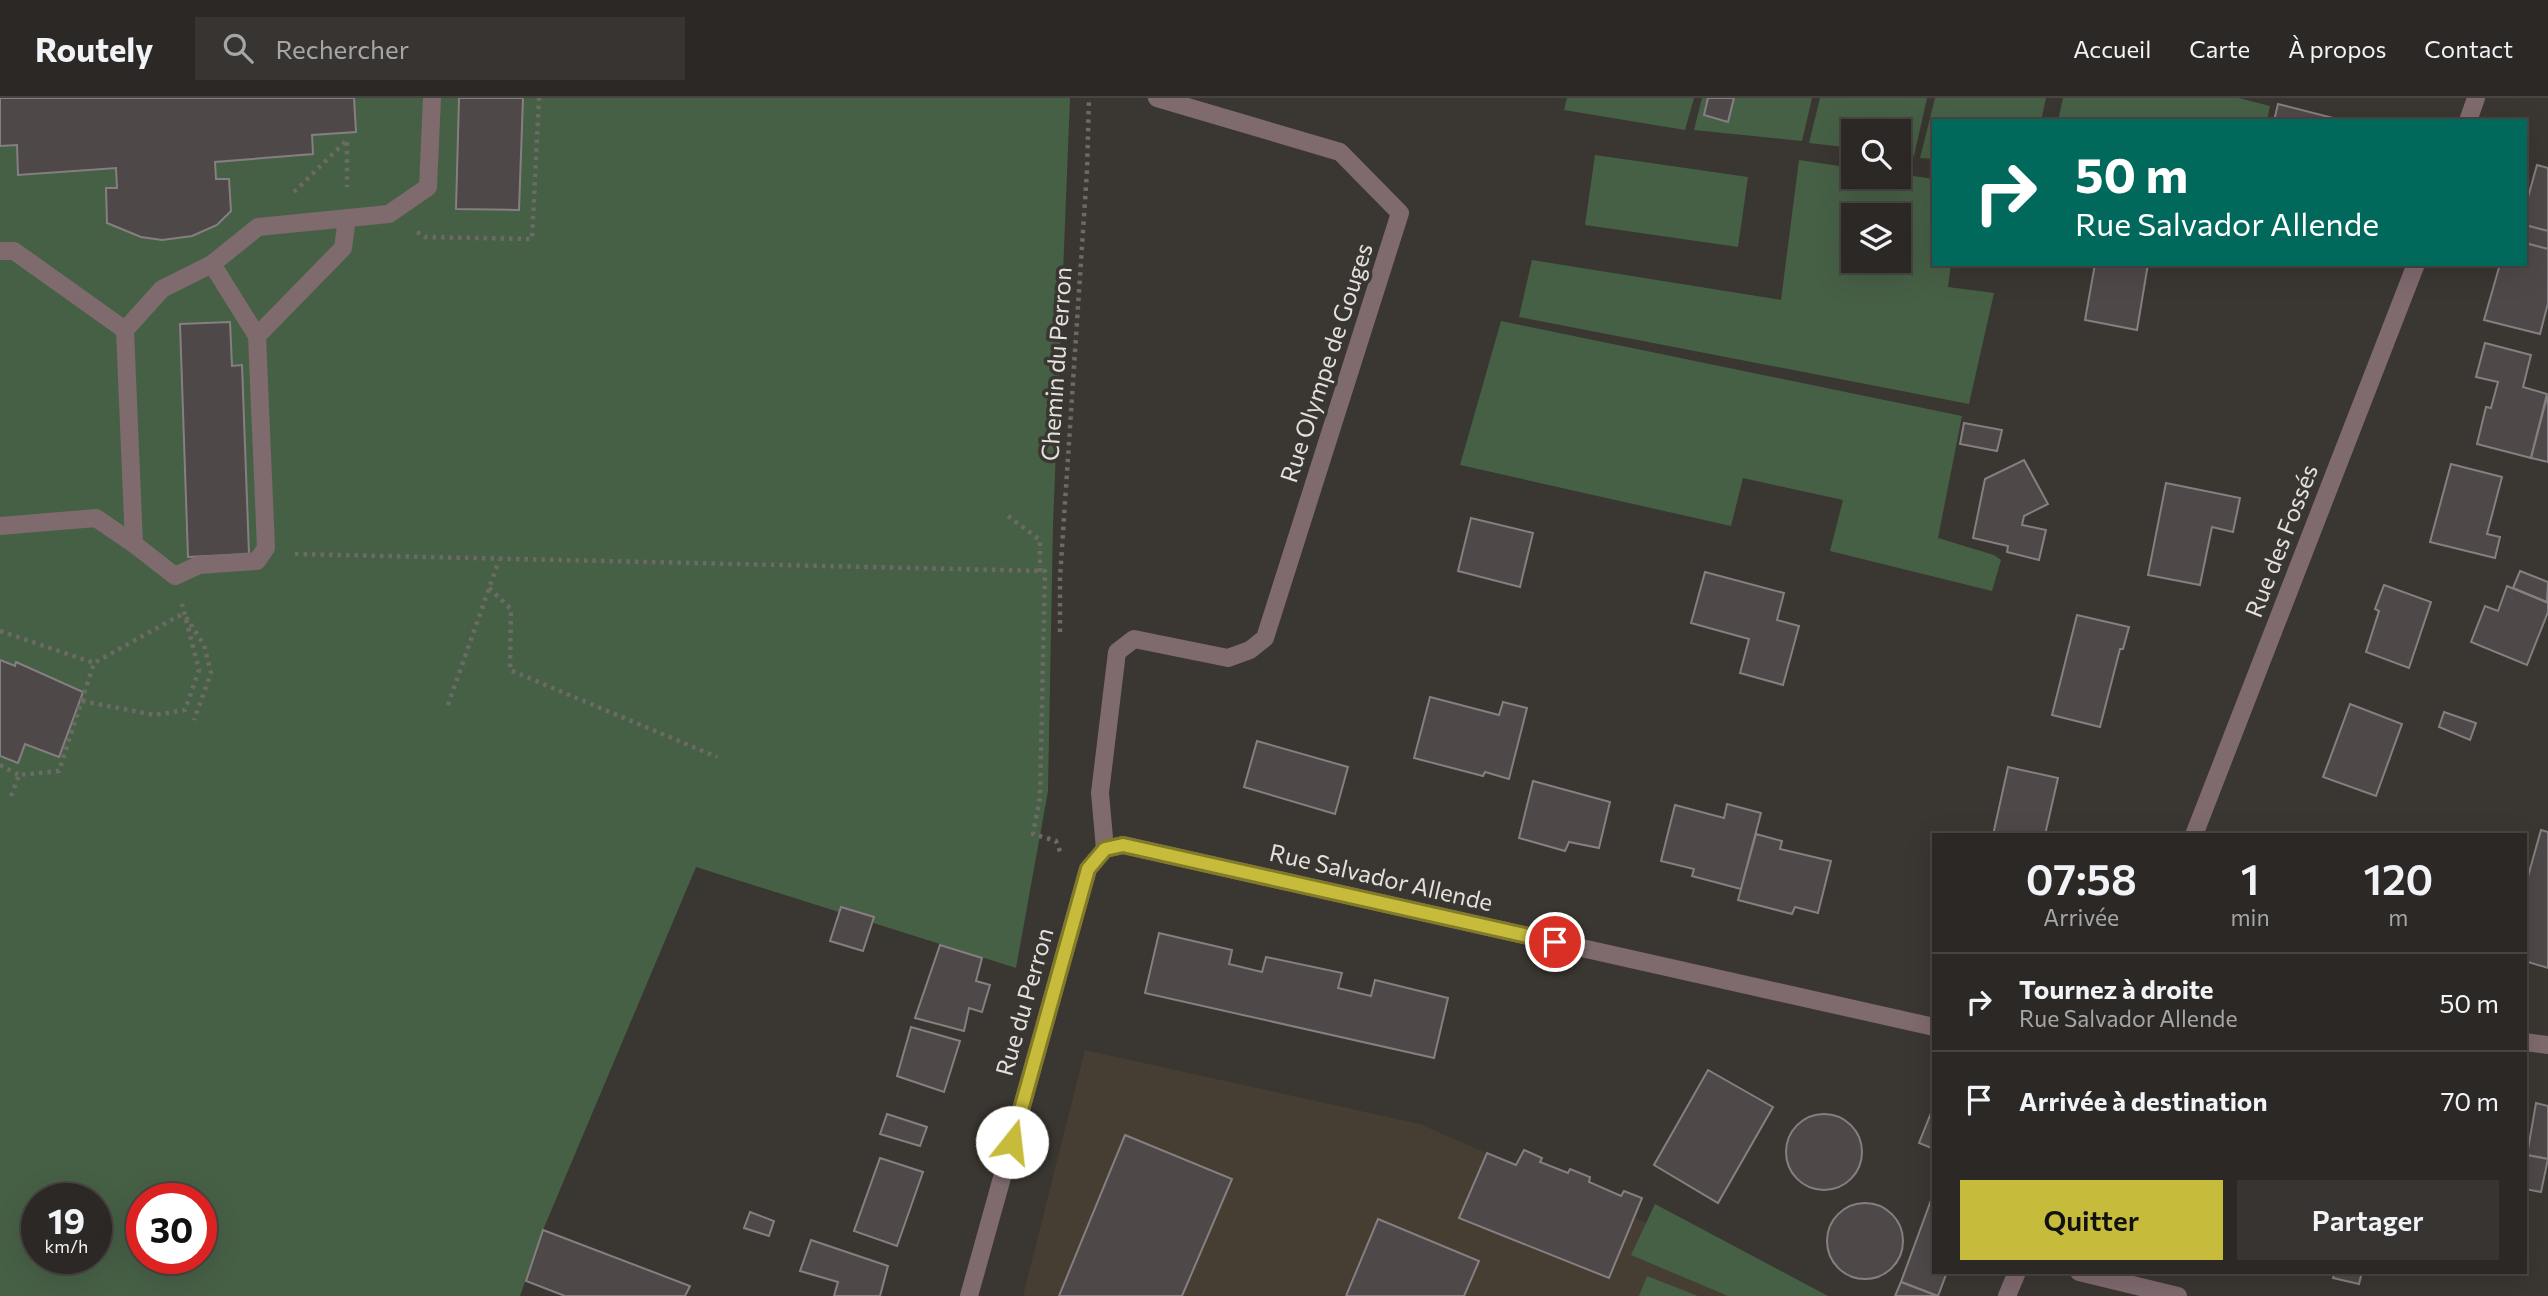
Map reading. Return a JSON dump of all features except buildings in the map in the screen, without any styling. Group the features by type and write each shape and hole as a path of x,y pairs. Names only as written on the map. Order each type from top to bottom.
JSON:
{"street":[{"path":"134,544 125,330 162,289 212,264 258,227 390,214 428,187 432,98"},
{"name":"Rue Olympe de Gouges","path":"1105,849 1100,793 1117,652 1134,639 1228,659 1250,650 1265,638 1400,213 1340,152 1157,98"},
{"path":"2469,119 2476,98"},
{"path":"257,336 343,248 347,218"},
{"path":"0,251 14,251 125,330"},
{"path":"0,526 96,518 175,576 199,565 257,561 266,548 257,336 212,264"},
{"name":"Rue des Fossés","path":"2195,833 2415,266"},
{"name":"Rue Salvador Allende","path":"1105,849 1123,845 1932,1027"},
{"name":"Rue du Perron","path":"968,1296 1088,869 1105,849"},
{"path":"2527,1042 2548,1045"},
{"path":"2007,1296 2016,1274"},
{"path":"2086,1274 2178,1296"}],"path":[{"path":"390,214 425,237 533,239 539,98"},
{"name":"Chemin du Perron","path":"1060,632 1060,578 1087,171 1089,98"},
{"path":"258,227 347,140 347,218"},
{"path":"1008,516 1040,540 1040,573"},
{"path":"266,548 301,555 1040,573 1045,571 1040,797 1033,834 1056,841 1065,864"},
{"path":"448,705 499,560"},
{"path":"489,588 511,609 510,670 717,757"},
{"path":"0,765 19,775 59,771 94,663 184,613"},
{"path":"82,701 155,715 185,709 199,670 184,613"},
{"path":"184,613 204,645 211,673 194,720"},
{"path":"0,631 94,663"},
{"path":"11,796 19,775"}],"shaded area":[{"path":"1085,1050 1420,1124 1814,1296 1023,1296"}],"green space":[{"path":"0,98 1070,98 1053,525 1048,791 1016,968 696,867 543,1230 520,1296 0,1296"},
{"path":"1567,98 1694,98 1685,130 1564,110"},
{"path":"1702,98 1812,98 1802,141 1694,130"},
{"path":"1820,98 1927,98 1914,156 1911,156 1911,119 1841,119 1841,147 1809,143"},
{"path":"1935,98 2046,98 2041,119 1932,119 1932,159 1920,158"},
{"path":"2063,98 2239,98 2270,106 2267,119 2058,119"},
{"path":"1595,155 1748,177 1738,247 1585,225"},
{"path":"1799,160 1841,166 1841,189 1911,189 1911,176 1932,179 1932,266 1951,266 1948,287 1994,293 1969,404 1519,317 1532,260 1781,300"},
{"path":"1501,321 1962,416 1938,538 1994,555 2001,560 1992,591 1830,551 1843,500 1743,478 1731,526 1460,465"},
{"path":"1655,1204 1828,1296 1728,1296 1631,1255"},
{"path":"1647,1276 1698,1296 1639,1296"}],"route":[{"path":"1012,1142 1088,869 1105,849 1123,845 1555,942"}]}
